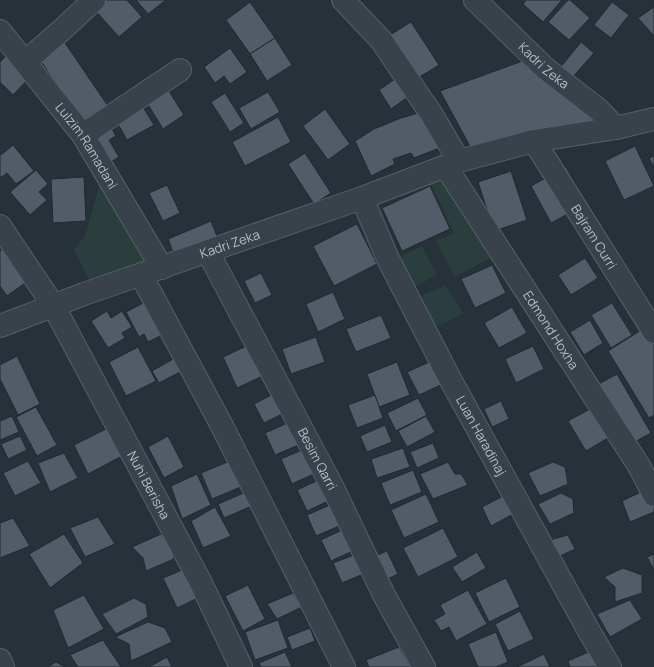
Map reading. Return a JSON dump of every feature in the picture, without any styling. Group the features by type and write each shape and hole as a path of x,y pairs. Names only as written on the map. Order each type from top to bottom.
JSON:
{"street":[{"path":"24,62 94,0"},
{"path":"343,0 381,40 432,115 452,164"},
{"name":"Kadri Zeka","path":"475,0 546,69 599,110 616,128"},
{"name":"Lulzim Ramadani","path":"0,31 83,135 162,268"},
{"path":"83,135 180,70"},
{"name":"Kadri Zeka","path":"0,326 53,305 362,198 452,164 534,141 616,128 654,118"},
{"name":"Bajram Curri","path":"534,141 654,332"},
{"name":"Edmond Hoxha","path":"452,164 639,466 654,495"},
{"name":"Luan Haradinaj","path":"362,198 388,259 449,377 610,667"},
{"name":"Nuhi Berisha","path":"0,226 53,305 201,583 241,667"},
{"name":"Besim Qarri","path":"208,252 333,488 384,595 424,667"},
{"path":"141,275 222,426 344,667"},
{"path":"0,660 3,667"}],"green space":[{"path":"103,173 152,260 93,287 74,250 85,236"},
{"path":"451,175 494,256 455,277 436,241 454,233 431,185"},
{"path":"422,246 437,275 413,288 400,257"},
{"path":"445,286 464,313 436,327 418,297"}],"building":[{"path":"105,0 127,0 142,17 119,37 94,9"},
{"path":"136,0 166,0 148,14"},
{"path":"526,0 562,0 543,22 523,4"},
{"path":"568,0 570,0 590,18 569,40 548,22"},
{"path":"250,2 275,38 250,54 226,20"},
{"path":"612,2 629,15 611,38 594,25"},
{"path":"654,7 654,36 638,18"},
{"path":"411,22 439,65 418,78 390,35"},
{"path":"61,37 110,109 85,126 36,54"},
{"path":"275,38 292,65 267,81 250,54"},
{"path":"581,42 594,53 572,78 560,68"},
{"path":"230,48 247,72 230,84 224,76 215,83 204,67"},
{"path":"11,51 34,73 13,95 0,82 0,62"},
{"path":"528,59 602,123 472,150 440,91"},
{"path":"395,79 408,97 391,109 379,90"},
{"path":"165,85 184,115 163,129 144,98"},
{"path":"268,92 280,112 251,129 239,108"},
{"path":"225,93 244,123 230,132 211,102"},
{"path":"140,102 154,125 127,140 114,117"},
{"path":"325,109 350,144 328,160 303,126"},
{"path":"425,111 442,147 414,158 411,153 393,159 395,164 371,176 355,141 374,129 401,118"},
{"path":"278,117 291,142 245,166 232,142"},
{"path":"109,124 116,136 109,140 119,157 107,164 90,136"},
{"path":"13,145 34,171 16,184 7,173 0,178 0,153 1,155"},
{"path":"635,146 654,186 624,200 605,161"},
{"path":"305,153 331,193 314,204 288,164"},
{"path":"654,156 654,168 649,158"},
{"path":"566,167 586,204 551,223 531,186"},
{"path":"36,170 48,184 39,192 47,200 30,215 10,192"},
{"path":"511,171 527,220 494,231 478,182"},
{"path":"84,177 86,221 53,223 51,179"},
{"path":"167,185 180,213 163,221 149,193"},
{"path":"430,186 450,229 402,251 382,208"},
{"path":"211,221 217,236 174,255 168,239"},
{"path":"357,224 377,264 334,286 313,246"},
{"path":"8,245 32,278 7,296 0,286 0,251"},
{"path":"585,258 598,278 571,295 558,275"},
{"path":"492,265 506,293 475,308 461,279"},
{"path":"261,273 272,295 255,303 244,281"},
{"path":"333,292 345,319 318,332 306,304"},
{"path":"147,301 164,334 148,342 144,334 139,337 126,312"},
{"path":"612,303 632,335 611,348 591,315"},
{"path":"512,307 527,333 499,348 484,323"},
{"path":"107,311 111,318 122,311 132,327 122,333 125,338 108,348 91,321"},
{"path":"381,315 391,338 356,352 346,329"},
{"path":"590,320 603,343 584,355 570,332"},
{"path":"646,327 654,339 654,415 649,418 608,351"},
{"path":"316,337 325,362 291,374 282,349"},
{"path":"253,343 267,374 237,388 223,357"},
{"path":"533,346 544,369 516,383 505,359"},
{"path":"138,347 156,381 126,396 109,362"},
{"path":"17,356 40,404 18,415 0,379 0,365"},
{"path":"175,358 182,371 159,383 152,371"},
{"path":"434,360 445,383 419,395 407,372"},
{"path":"397,362 410,395 379,407 367,374"},
{"path":"617,374 651,433 629,445 595,386"},
{"path":"277,392 286,412 264,423 254,404"},
{"path":"375,395 383,418 357,428 348,405"},
{"path":"418,398 427,415 396,431 387,413"},
{"path":"501,401 509,419 492,427 484,409"},
{"path":"36,407 57,445 37,456 16,417"},
{"path":"590,409 608,438 586,451 568,421"},
{"path":"12,416 19,432 0,440 0,421"},
{"path":"426,416 435,432 407,447 398,431"},
{"path":"292,421 301,444 275,455 265,433"},
{"path":"385,425 392,442 367,452 360,436"},
{"path":"110,427 124,455 88,474 74,445"},
{"path":"20,436 27,450 8,459 1,444"},
{"path":"168,436 184,467 164,478 148,447"},
{"path":"433,443 439,458 417,468 410,452"},
{"path":"309,447 320,471 292,484 281,459"},
{"path":"403,448 410,467 377,478 371,459"},
{"path":"64,453 78,478 50,492 38,463"},
{"path":"232,460 243,486 212,499 201,473"},
{"path":"28,461 41,483 15,496 3,473"},
{"path":"448,462 455,474 461,474 468,485 433,499 420,474"},
{"path":"553,462 565,467 568,484 540,496 528,473"},
{"path":"413,470 422,492 390,505 381,483"},
{"path":"197,474 211,505 182,519 171,486"},
{"path":"325,477 335,498 307,511 297,490"},
{"path":"645,490 654,501 654,512 630,522 622,501"},
{"path":"246,492 252,506 224,518 218,504"},
{"path":"561,493 573,499 574,513 550,524 538,504"},
{"path":"426,494 439,522 404,538 391,510"},
{"path":"507,494 517,512 491,526 482,507"},
{"path":"337,502 346,523 316,536 307,515"},
{"path":"215,507 231,536 203,548 191,521"},
{"path":"98,517 115,544 85,557 70,528"},
{"path":"13,518 30,546 0,558 0,523"},
{"path":"346,528 357,549 331,561 321,540"},
{"path":"443,528 458,557 418,577 403,548"},
{"path":"64,534 83,563 50,588 29,554"},
{"path":"161,534 170,544 174,559 146,571 143,558 132,547"},
{"path":"568,535 575,549 558,557 550,540"},
{"path":"387,551 398,574 385,580 373,557"},
{"path":"477,552 486,568 462,582 452,567"},
{"path":"359,553 368,572 342,583 333,563"},
{"path":"654,554 654,570 647,557"},
{"path":"187,568 200,597 177,608 163,578"},
{"path":"623,568 642,575 642,593 615,602 615,587 604,577"},
{"path":"506,578 520,607 489,622 475,593"},
{"path":"248,585 265,619 243,631 225,596"},
{"path":"468,590 487,624 456,641 449,627 441,631 434,620 445,614 440,605"},
{"path":"293,593 302,607 277,619 267,604"},
{"path":"84,595 104,629 68,648 53,610"},
{"path":"134,598 146,604 148,617 116,634 102,614"},
{"path":"630,600 642,619 610,637 597,614"},
{"path":"520,611 534,639 508,651 495,624"},
{"path":"278,620 288,648 255,660 245,632"},
{"path":"148,622 165,628 172,642 131,661 129,644 115,637"},
{"path":"310,628 315,641 292,650 287,637"},
{"path":"496,632 508,662 496,667 478,667 468,644"},
{"path":"103,640 121,667 78,667 70,655"},
{"path":"399,647 411,667 369,667 366,660"},
{"path":"595,649 603,667 570,667 568,661"},
{"path":"285,652 292,667 261,667 259,663"},
{"path":"544,654 550,667 517,667"},
{"path":"167,657 172,667 149,667"},
{"path":"56,662 65,667 48,667"}]}
